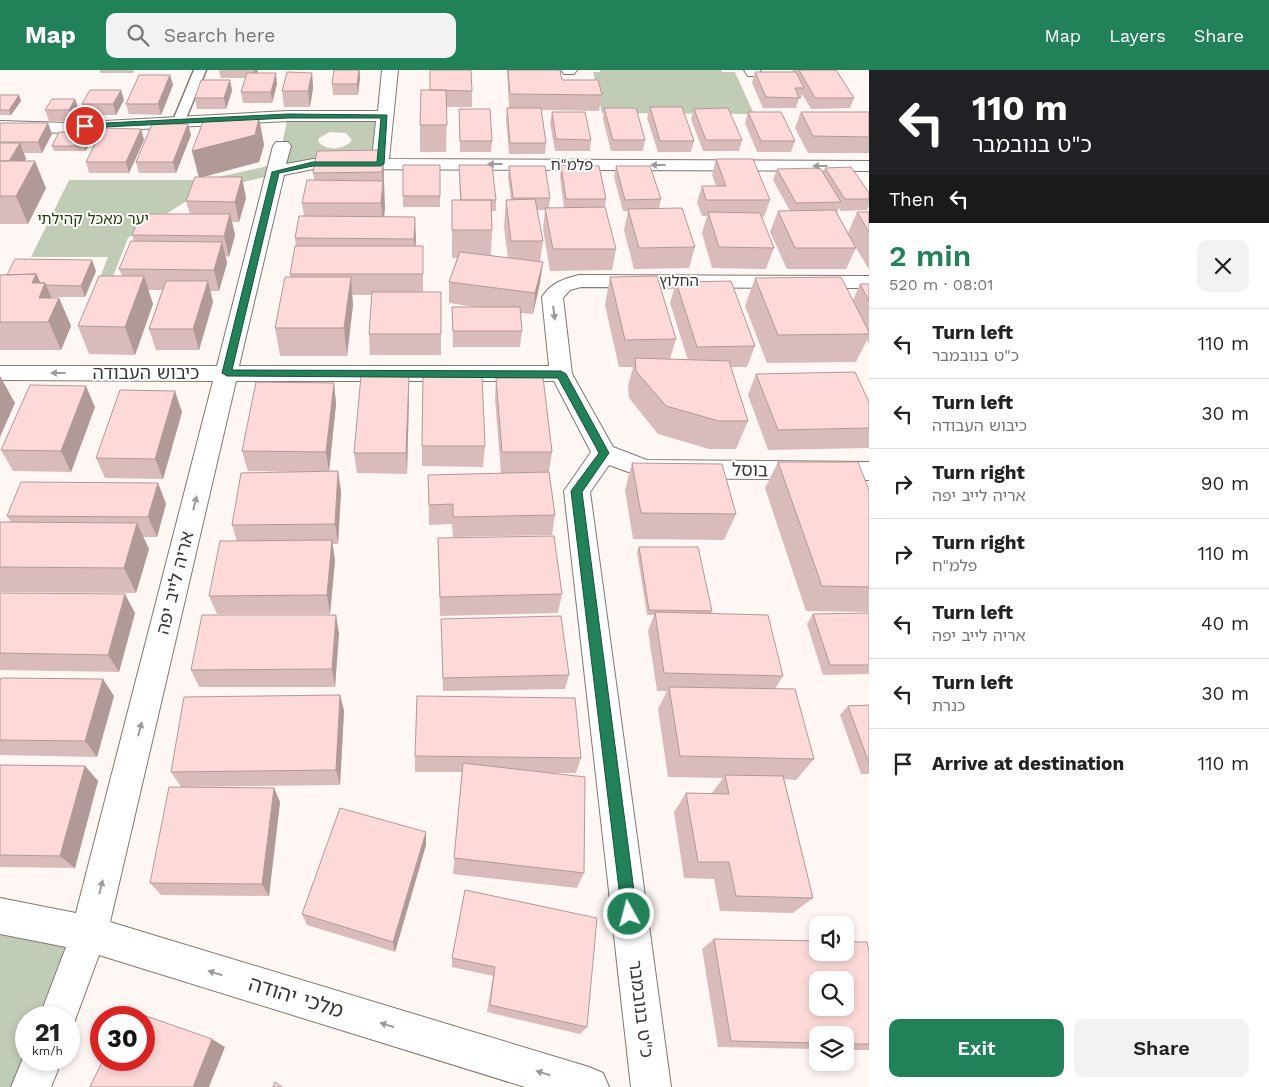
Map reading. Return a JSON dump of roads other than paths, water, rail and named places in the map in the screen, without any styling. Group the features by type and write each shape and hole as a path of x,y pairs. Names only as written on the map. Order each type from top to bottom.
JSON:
{"street":[{"path":"178,123 200,70"},
{"path":"380,164 390,70"},
{"path":"0,126 68,128 288,116 384,116"},
{"name":"אריה לייב יפה","path":"63,1006 90,934 276,172 288,116"},
{"name":"פלמ\"ח","path":"276,172 313,164 869,166"},
{"name":"החלוץ","path":"561,374 552,297 563,286 579,281 869,282"},
{"name":"כיבוש העבודה","path":"0,373 561,374"},
{"path":"561,374 604,453"},
{"name":"בוסל","path":"604,453 645,469 869,472"},
{"name":"כ\"ט בנובמבר","path":"604,453 577,491 651,1087"},
{"name":"מלכי יהודה","path":"0,916 90,934 589,1087"},
{"path":"32,1087 38,1071"}],"park label":[{"name":"יער מאכל קהילתי","path":"93,219"}]}
